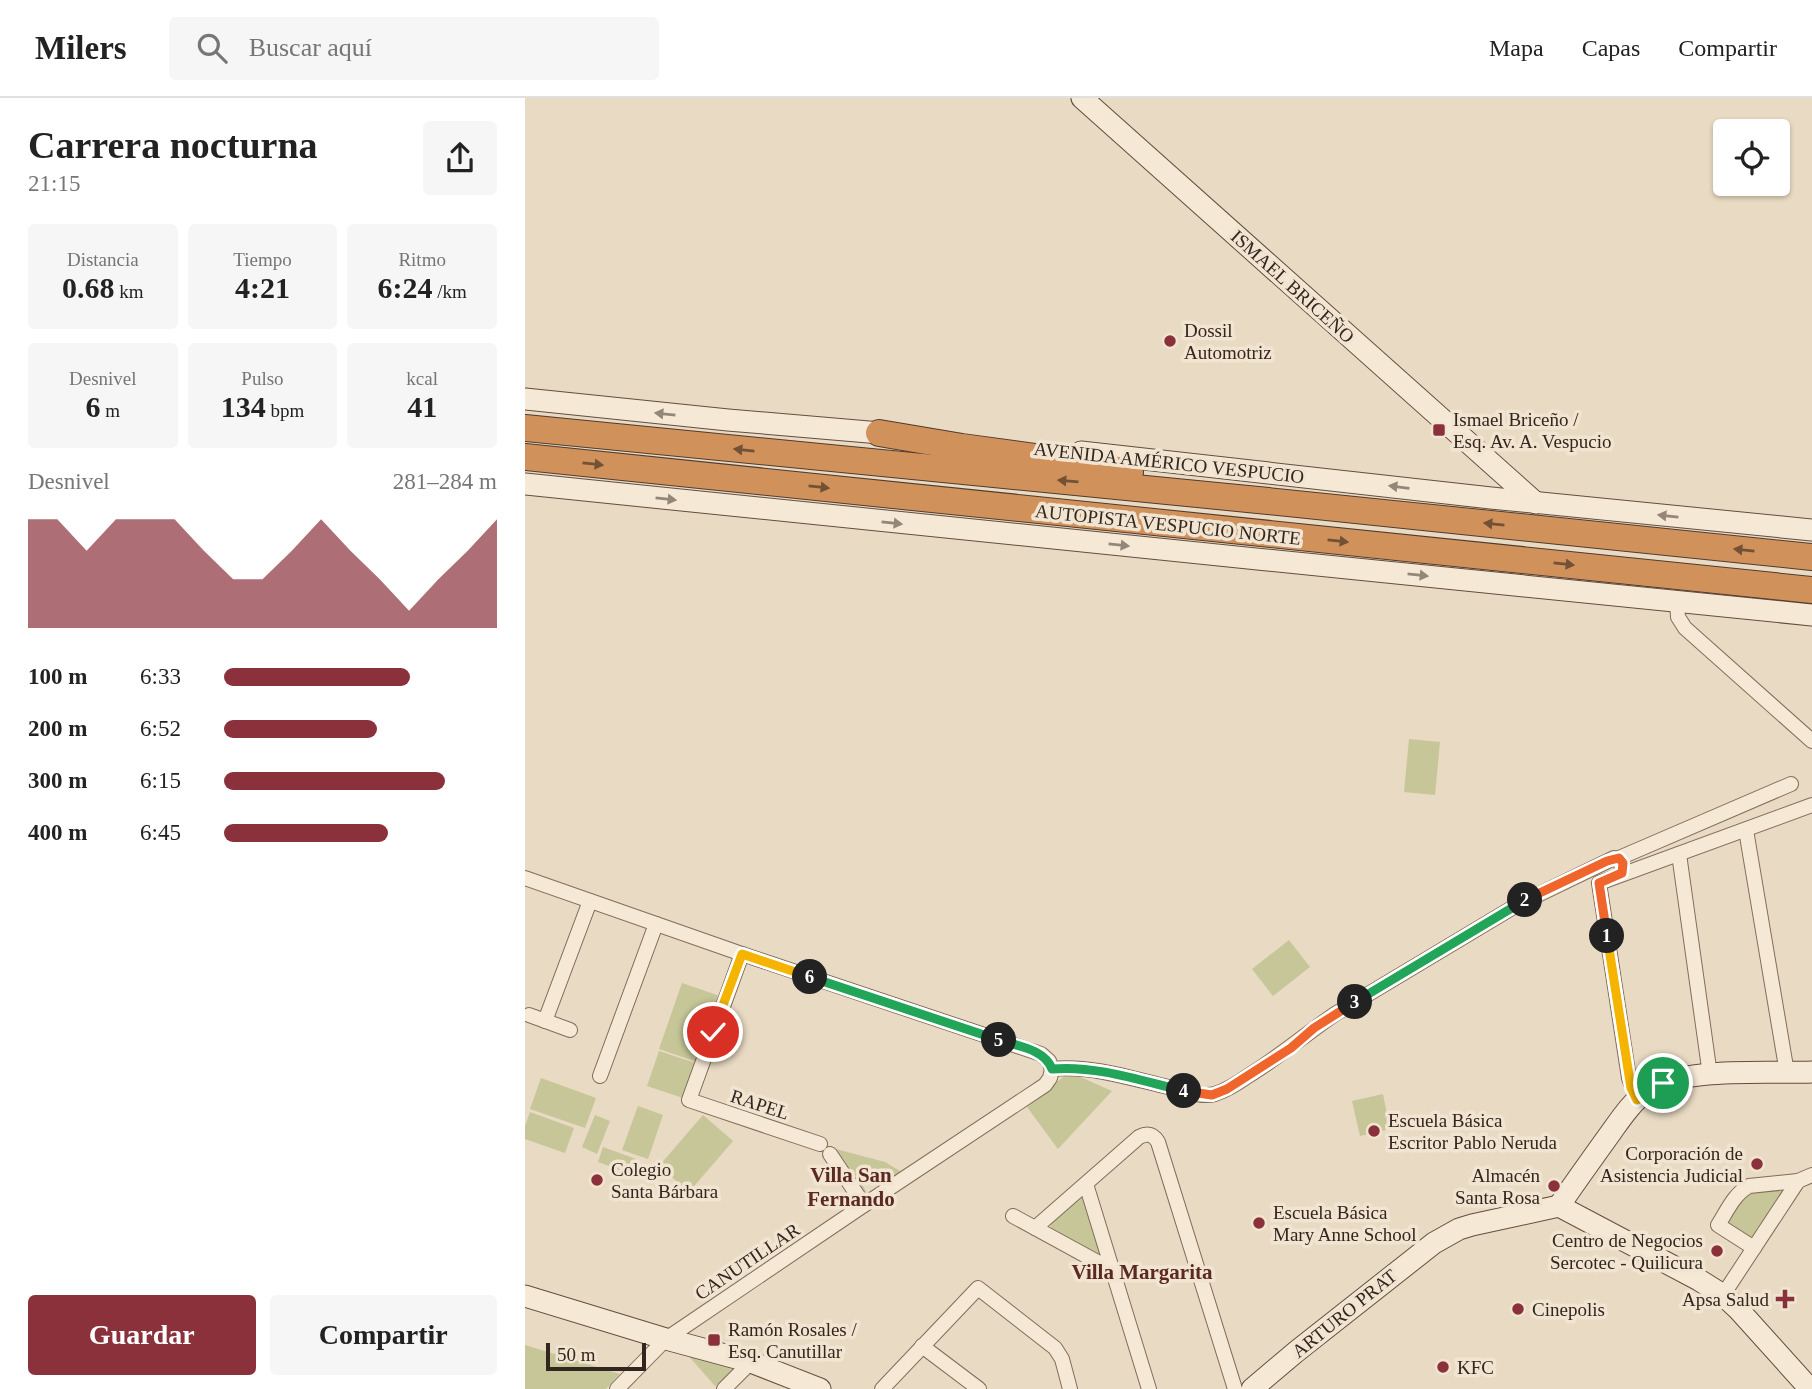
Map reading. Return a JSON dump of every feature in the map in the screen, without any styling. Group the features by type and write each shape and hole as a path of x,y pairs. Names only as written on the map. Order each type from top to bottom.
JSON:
{"highway":[{"name":"AUTOPISTA VESPUCIO NORTE","path":"525,428 1812,557"},
{"path":"879,433 1113,468 1258,500"},
{"name":"AUTOPISTA VESPUCIO NORTE","path":"525,457 1812,590"}],"main road":[{"name":"ISMAEL BRICEÑO","path":"1082,98 1536,503"},
{"name":"AVENIDA AMÉRICO VESPUCIO","path":"525,399 1109,455 1536,503 1812,530"},
{"path":"1491,498 1500,487 1504,473"},
{"path":"525,484 1812,615"},
{"path":"1810,1389 1723,1295 1559,1206 1624,1115 1648,1090 1663,1083 1710,1074 1812,1072"},
{"name":"ARTURO PRAT","path":"1252,1389 1434,1243 1472,1225 1559,1206"},
{"path":"525,1296 751,1362 820,1389"}],"street":[{"path":"1677,601 1678,617 1685,628 1812,741"},
{"path":"1637,1100 1629,1079 1599,883 1621,866 1791,784"},
{"path":"525,878 1041,1054 1049,1061 1052,1069 1086,1070 1212,1095 1255,1072 1335,1014 1535,895 1607,861 1621,866 1679,853 1812,806"},
{"path":"1746,830 1787,1073"},
{"path":"1679,853 1710,1074"},
{"path":"545,1021 590,901"},
{"path":"600,1076 656,924"},
{"name":"RAPEL","path":"742,954 689,1100 825,1149 864,1205"},
{"path":"529,1015 570,1030"},
{"name":"CANUTILLAR","path":"617,1389 666,1339 1045,1085 1052,1069"},
{"path":"1035,1228 1139,1137 1153,1136 1158,1142 1235,1389"},
{"path":"1753,1248 1718,1225 1736,1197 1749,1186 1805,1178"},
{"path":"1723,1295 1753,1248 1805,1178"},
{"path":"1086,1184 1149,1389"},
{"path":"1013,1216 1112,1270"},
{"path":"882,1389 978,1288 1055,1348 1062,1359 1070,1389"},
{"path":"922,1346 979,1389"},
{"path":"724,1389 751,1362"}],"green space":[{"path":"1409,739 1440,742 1435,795 1404,792"},
{"path":"1289,940 1310,967 1273,996 1252,969"},
{"path":"682,983 720,996 697,1062 659,1049"},
{"path":"659,1051 695,1063 683,1098 647,1086"},
{"path":"1069,1072 1112,1091 1058,1149 1027,1107"},
{"path":"541,1078 596,1098 585,1128 530,1109"},
{"path":"1383,1094 1390,1129 1360,1136 1352,1101"},
{"path":"638,1106 663,1115 648,1159 622,1150"},
{"path":"530,1112 574,1128 565,1153 525,1139 525,1126"},
{"path":"595,1115 610,1121 597,1154 582,1147"},
{"path":"703,1115 733,1141 689,1192 659,1166"},
{"path":"603,1147 636,1159 631,1174 598,1162"},
{"path":"836,1149 885,1162 905,1174 893,1182 884,1170 862,1184 869,1197 866,1199"},
{"path":"1787,1187 1752,1239 1724,1223 1746,1193"},
{"path":"1083,1192 1104,1261 1052,1233 1050,1220"},
{"path":"525,1345 620,1374 606,1389 525,1389"},
{"path":"685,1352 738,1366 715,1386"}],"place":[{"name":"Dossil Automotriz","path":"1170,341"},
{"name":"Ismael Briceño / Esq. Av. A. Vespucio","path":"1439,430"},
{"name":"Escuela Básica Escritor Pablo Neruda","path":"1374,1131"},
{"name":"Corporación de Asistencia Judicial","path":"1757,1164"},
{"name":"Colegio Santa Bárbara","path":"597,1180"},
{"name":"Almacén Santa Rosa","path":"1554,1186"},
{"name":"Escuela Básica Mary Anne School","path":"1259,1223"},
{"name":"Centro de Negocios Sercotec - Quilicura","path":"1717,1251"},
{"name":"Apsa Salud","path":"1785,1299"},
{"name":"Cinepolis","path":"1518,1309"},
{"name":"Ramón Rosales / Esq. Canutillar","path":"714,1340"},
{"name":"KFC","path":"1443,1367"}],"district":[{"name":"Villa San Fernando","path":"851,1187"},
{"name":"Villa Margarita","path":"1142,1272"}],"route":[{"path":"713,1032 742,954 1041,1054 1049,1061 1052,1069 1086,1070 1212,1095 1255,1072 1335,1014 1495,917 1535,895 1616,858 1623,863 1622,873 1599,883 1629,1079 1637,1100 1648,1090 1663,1083"}]}
